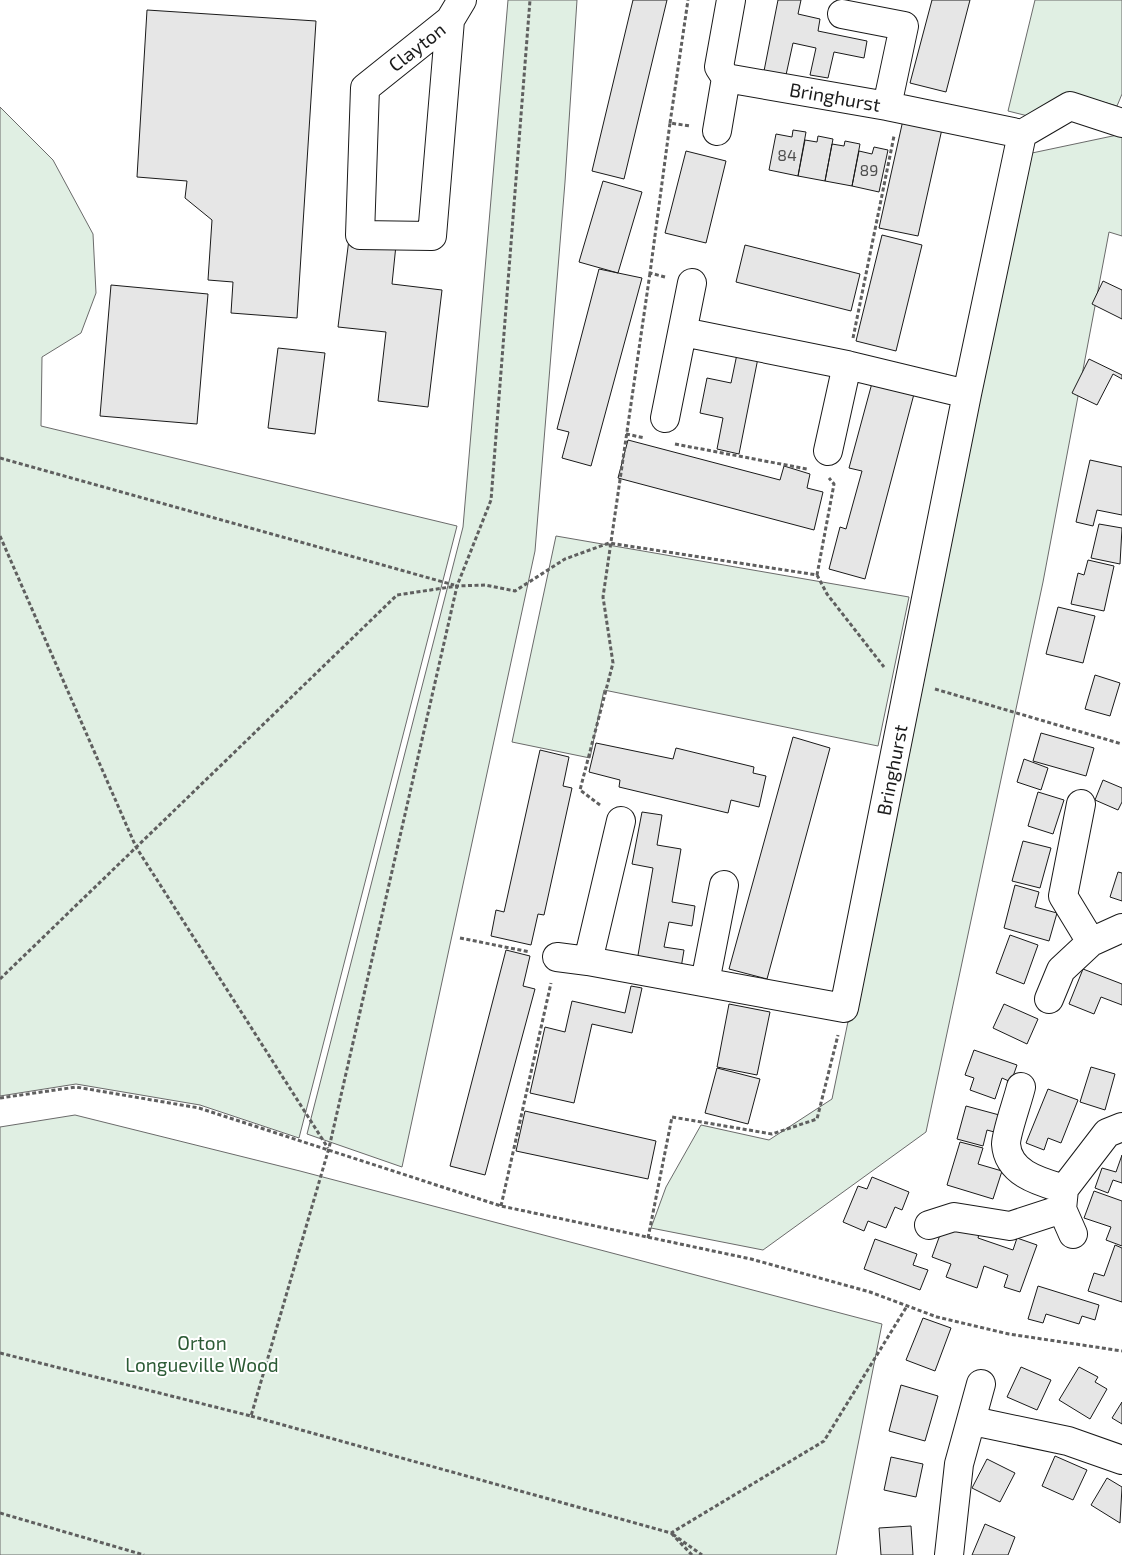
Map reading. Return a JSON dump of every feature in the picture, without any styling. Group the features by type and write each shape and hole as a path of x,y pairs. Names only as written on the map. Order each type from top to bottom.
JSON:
{"street":[{"path":"717,131 726,78 719,67 731,0"},
{"name":"Clayton","path":"456,10 432,236 360,235 365,88 456,10"},
{"path":"842,14 904,26 893,108"},
{"name":"Bringhurst","path":"726,78 893,108 1022,134 966,394 844,1008"},
{"path":"1022,134 1070,106 1122,123"},
{"path":"663,434 692,283"},
{"path":"683,332 847,366 966,394"},
{"path":"826,462 847,366"},
{"path":"1081,804 1063,896 1091,942"},
{"path":"588,960 621,821"},
{"path":"705,982 724,885"},
{"path":"1049,999 1061,970 1091,942 1122,928"},
{"path":"557,957 588,960 844,1008"},
{"path":"1021,1087 1006,1144 1013,1164 1063,1199 1073,1234"},
{"path":"929,1225 954,1217 1010,1226 1063,1199 1107,1133 1122,1127"},
{"path":"948,1555 959,1464 973,1421 981,1384"},
{"path":"973,1421 1068,1441 1122,1460"}],"path":[{"path":"251,1416 329,1148 457,586 491,500 530,0"},
{"path":"621,821 580,790 613,663 603,598 609,543 650,273 688,0"},
{"path":"847,366 893,108"},
{"path":"670,123 717,131"},
{"path":"650,273 692,283"},
{"path":"626,434 663,434 826,462 834,484 817,575 826,594 886,669 909,681 1122,744"},
{"path":"0,458 457,586"},
{"path":"0,536 136,847 329,1148"},
{"path":"0,979 397,595 457,586 485,585 515,591 565,560 609,543 817,575"},
{"path":"460,938 557,957 501,1206"},
{"path":"648,1238 672,1118 772,1134 817,1119 844,1008"},
{"path":"0,1098 76,1088 199,1108 329,1148 501,1206 752,1259 870,1292 937,1317 1009,1334 1122,1350"},
{"path":"671,1533 824,1441 906,1306"},
{"path":"0,1353 251,1416 671,1533 702,1555"},
{"path":"0,1513 144,1555"},
{"path":"671,1533 692,1555"}],"green space":[{"path":"508,0 577,0 565,182 535,551 402,1167 307,1134 463,527"},
{"path":"1035,0 1122,0 1122,94 1117,106 1068,92 1028,116 1008,111"},
{"path":"0,107 53,160 93,234 96,293 81,333 42,357 41,426 457,526 299,1138 200,1105 76,1084 0,1096"},
{"path":"1122,134 1122,236 1109,232 1043,582 926,1132 763,1250 651,1228 666,1187 701,1125 769,1140 832,1099 942,567 1032,153"},
{"path":"556,536 909,597 878,746 604,690 590,758 512,742"},
{"name":"Orton Longueville Wood","path":"75,1115 300,1171 882,1324 836,1555 0,1555 0,1127"}],"building":[{"path":"633,0 667,0 624,179 592,171"},
{"path":"778,0 801,0 798,14 820,19 818,31 867,41 864,58 834,52 828,78 810,75 816,48 793,43 786,75 764,71"},
{"path":"932,0 970,0 946,92 910,83"},
{"path":"147,10 316,21 297,318 231,313 233,282 208,280 212,220 185,198 187,181 137,177"},
{"path":"903,120 942,129 918,236 879,228"},
{"path":"793,130 806,132 798,176 769,170 776,134 792,137"},
{"path":"818,136 833,139 825,181 798,176 805,140 817,142"},
{"path":"845,141 860,144 852,186 825,181 832,144 844,146"},
{"path":"874,147 888,150 879,192 852,186 859,151 872,154"},
{"path":"686,151 726,161 706,243 665,233"},
{"path":"603,181 642,192 618,273 579,262"},
{"path":"882,235 922,245 896,351 856,341"},
{"path":"349,239 396,245 392,284 442,290 428,407 378,401 386,332 338,327"},
{"path":"745,245 860,274 851,311 736,282"},
{"path":"599,269 642,278 591,466 562,458 569,432 557,429"},
{"path":"1103,281 1122,290 1122,319 1092,304"},
{"path":"111,285 208,294 197,424 100,416"},
{"path":"278,348 325,353 315,434 268,428"},
{"path":"737,354 758,358 739,454 717,449 723,418 700,413 707,378 731,383"},
{"path":"1089,359 1122,375 1122,379 1113,374 1097,405 1072,393"},
{"path":"872,383 914,394 865,579 829,569 840,527 846,529 862,471 849,468"},
{"path":"628,440 780,480 784,466 810,474 807,488 823,492 814,530 618,478"},
{"path":"1090,460 1122,467 1122,515 1097,510 1093,526 1076,522"},
{"path":"1099,524 1122,528 1120,564 1091,558"},
{"path":"1088,560 1114,566 1104,611 1071,604 1078,573 1084,575"},
{"path":"1058,607 1095,616 1083,663 1046,654"},
{"path":"1095,675 1120,683 1110,716 1085,709"},
{"path":"1041,733 1094,748 1086,776 1033,761"},
{"path":"793,737 830,748 767,979 729,969"},
{"path":"596,743 673,759 676,748 754,767 753,773 766,776 759,807 731,800 728,813 619,787 620,780 589,772"},
{"path":"540,750 569,757 563,786 572,788 544,915 538,914 531,945 491,936 496,910 504,912"},
{"path":"1024,759 1048,768 1041,790 1017,782"},
{"path":"1103,780 1122,788 1122,802 1118,810 1095,800"},
{"path":"1038,792 1064,800 1053,834 1028,826"},
{"path":"642,812 662,815 657,845 681,849 672,902 695,906 692,926 669,922 664,947 684,950 681,968 637,961 653,868 632,864"},
{"path":"1023,841 1051,848 1040,888 1012,881"},
{"path":"1118,872 1122,873 1122,901 1110,897"},
{"path":"1015,885 1039,892 1035,907 1057,913 1049,941 1004,928"},
{"path":"1010,935 1038,945 1024,984 996,973"},
{"path":"506,950 530,956 523,986 535,989 485,1175 450,1166"},
{"path":"1083,969 1122,984 1122,1005 1101,997 1094,1014 1069,1004"},
{"path":"631,986 642,988 632,1033 592,1024 574,1103 530,1093 545,1027 565,1032 572,1001 625,1013"},
{"path":"729,1004 770,1012 757,1075 717,1067"},
{"path":"1004,1004 1038,1019 1027,1044 993,1028"},
{"path":"974,1050 1017,1065 1011,1082 1002,1078 995,1099 970,1090 974,1078 965,1075"},
{"path":"1091,1067 1115,1074 1105,1110 1080,1102"},
{"path":"717,1068 760,1079 748,1124 705,1113"},
{"path":"1048,1089 1078,1100 1061,1143 1048,1138 1044,1150 1026,1143"},
{"path":"966,1106 1003,1116 998,1133 987,1130 983,1146 957,1139"},
{"path":"525,1111 656,1141 648,1179 516,1151"},
{"path":"960,1142 983,1148 978,1164 1002,1171 993,1199 947,1185"},
{"path":"1122,1155 1122,1183 1113,1180 1108,1193 1095,1188 1102,1168 1116,1172"},
{"path":"872,1177 909,1192 902,1210 895,1207 886,1228 868,1221 864,1231 843,1222 858,1186 867,1189"},
{"path":"1094,1191 1122,1201 1122,1246 1106,1240 1111,1227 1084,1218"},
{"path":"945,1221 979,1234 978,1238 1013,1250 1017,1238 1037,1245 1020,1292 1004,1287 1008,1275 984,1266 977,1288 946,1277 951,1264 932,1257"},
{"path":"875,1239 917,1254 913,1265 928,1270 920,1290 864,1269"},
{"path":"1115,1245 1122,1248 1122,1302 1088,1291 1094,1273 1104,1276"},
{"path":"1038,1286 1099,1305 1095,1320 1082,1316 1079,1324 1046,1314 1043,1323 1028,1319"},
{"path":"923,1318 951,1328 935,1371 906,1360"},
{"path":"1021,1367 1051,1380 1037,1410 1007,1397"},
{"path":"1079,1367 1098,1377 1095,1382 1107,1389 1090,1419 1059,1400"},
{"path":"901,1385 938,1396 925,1441 889,1431"},
{"path":"1122,1402 1122,1424 1112,1418"},
{"path":"1055,1456 1087,1470 1073,1500 1042,1486"},
{"path":"891,1457 923,1464 916,1497 884,1490"},
{"path":"987,1459 1015,1473 1000,1502 972,1488"},
{"path":"1107,1478 1122,1487 1120,1523 1091,1505"},
{"path":"985,1524 1015,1537 1008,1555 972,1555"},
{"path":"911,1526 913,1555 881,1555 879,1528"}]}
